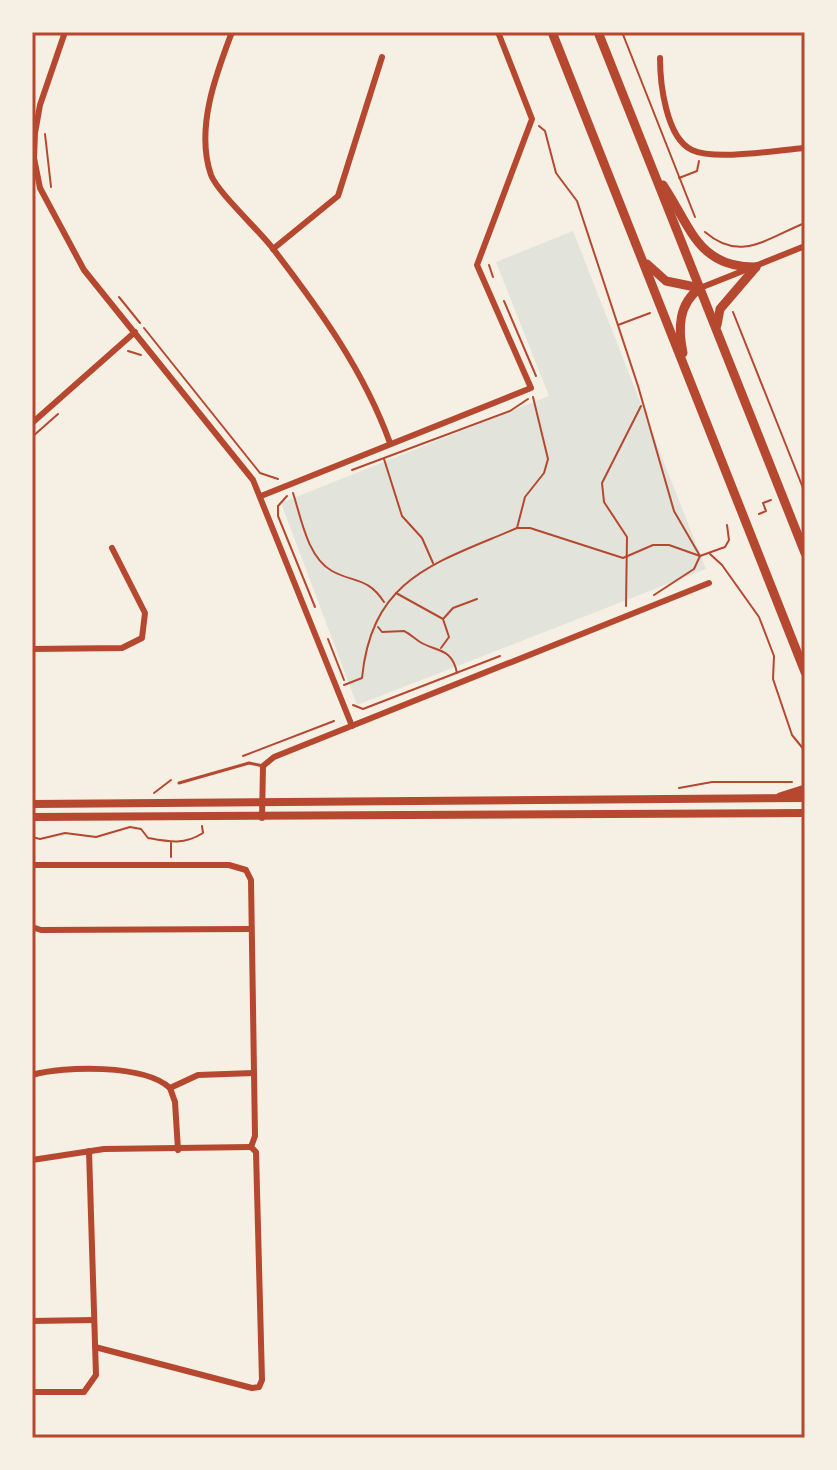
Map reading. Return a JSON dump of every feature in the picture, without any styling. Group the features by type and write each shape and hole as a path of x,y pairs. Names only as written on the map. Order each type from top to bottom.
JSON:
{"main road":[{"path":"552,32 805,672"},
{"path":"598,32 805,553"},
{"path":"653,169 703,250 718,262 736,267 756,267"},
{"path":"638,250 656,275 679,286 700,288"},
{"path":"718,334 720,309 756,267"},
{"path":"688,377 679,323 688,298 700,288"},
{"path":"780,797 805,789"},
{"path":"678,812 679,798"},
{"path":"32,804 805,798"},
{"path":"32,817 805,813"}],"street":[{"path":"65,32 40,105 33,158 40,188 73,251 239,458 261,496 341,686 352,726"},
{"path":"232,32 216,75 206,130 212,176 273,249 351,357 390,443"},
{"path":"261,496 390,443 533,390 477,265 532,119 498,32"},
{"path":"273,249 338,196 382,57"},
{"path":"660,58 663,96 683,143 701,152 805,148"},
{"path":"700,288 805,246"},
{"path":"32,423 135,332"},
{"path":"32,649 122,648 142,638 145,613 112,548"},
{"path":"262,818 263,766 274,757 709,583"},
{"path":"32,865 229,865 246,870 251,880 255,1136 251,1147"},
{"path":"32,927 41,930 251,929"},
{"path":"32,1075 53,1068 100,1070 158,1079 170,1088 175,1102 178,1150"},
{"path":"170,1088 198,1075 254,1073"},
{"path":"32,1160 89,1151 143,1148 251,1147 256,1152 262,1380 259,1387 252,1388 95,1347"},
{"path":"32,1392 84,1392 96,1375 89,1151"},
{"path":"32,1321 94,1320"}],"lane":[{"path":"179,783 249,763 263,766"}],"path":[{"path":"622,32 696,220"},
{"path":"641,81 660,73"},
{"path":"532,135 536,123 545,131 556,173 577,201 674,511 700,556"},
{"path":"45,133 53,196"},
{"path":"679,178 697,171 701,152"},
{"path":"703,230 725,247 738,249 805,223"},
{"path":"490,254 488,263 493,278"},
{"path":"110,286 260,473 277,480 287,477"},
{"path":"504,301 535,367 537,378"},
{"path":"730,307 805,493"},
{"path":"618,325 650,313"},
{"path":"125,351 146,358 158,346"},
{"path":"346,472 510,411 533,390"},
{"path":"517,528 525,497 544,473 548,459 533,390"},
{"path":"626,618 627,537 604,502 602,483 641,405"},
{"path":"32,437 61,410"},
{"path":"381,447 402,516 422,538 433,564"},
{"path":"318,615 278,516 283,498 293,493 314,551 330,570 375,587 385,603"},
{"path":"759,514 766,511 763,503 772,500"},
{"path":"341,686 362,678 364,653 385,603 396,592 433,564 517,528 530,528 623,558 653,545 669,545 700,556 725,547 729,540 727,525"},
{"path":"709,553 722,565 759,617 774,656 773,679 777,693 792,735 805,751"},
{"path":"644,600 694,569 700,556"},
{"path":"396,592 443,619 449,637 440,649"},
{"path":"443,619 453,608 477,599"},
{"path":"626,607 635,603"},
{"path":"377,626 382,632 404,631 421,643 440,649 455,663 459,682"},
{"path":"326,637 331,642 341,686 353,705 363,709 499,656"},
{"path":"245,756 334,721"},
{"path":"32,837 40,839 65,833 96,837 130,827 141,829 148,838 189,842 203,833 202,824"},
{"path":"171,842 171,865"}],"shaded area":[{"path":"573,231 706,569 357,705 281,503 549,396 496,262"}]}
